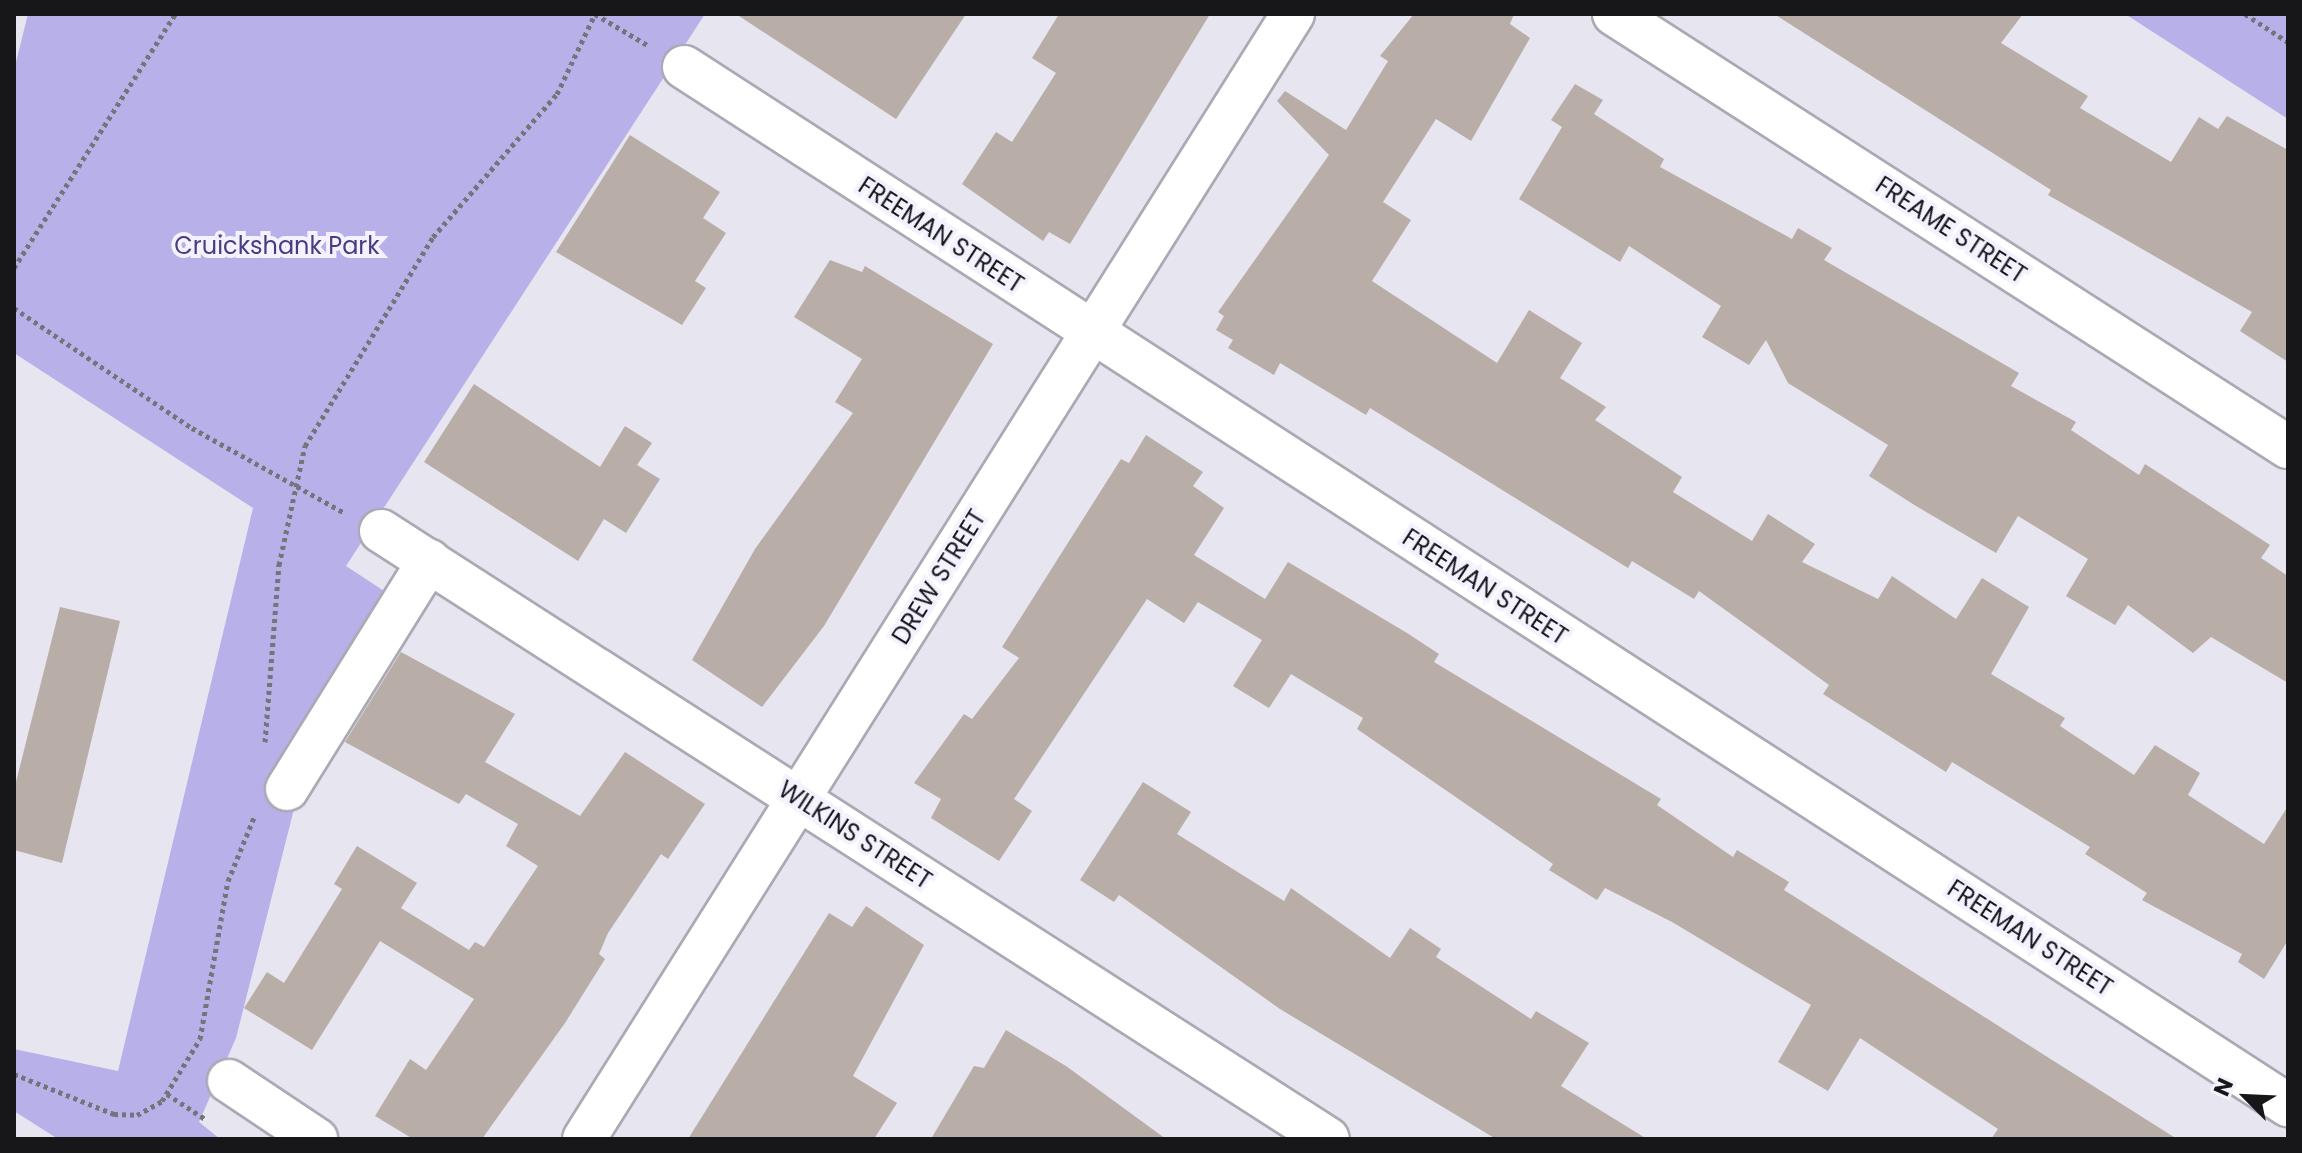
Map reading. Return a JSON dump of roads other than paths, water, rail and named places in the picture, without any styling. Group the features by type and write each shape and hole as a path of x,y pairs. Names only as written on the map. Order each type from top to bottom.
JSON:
{"street":[{"name":"DREW STREET","path":"584,1139 1293,14"},
{"name":"FREAME STREET","path":"1614,14 2288,447"},
{"name":"FREEMAN STREET","path":"684,67 1091,334 2288,1105"},
{"name":"WILKINS STREET","path":"381,531 1328,1139"},
{"path":"269,783 429,561"},
{"path":"229,1081 316,1139"}],"park label":[{"name":"Cruickshank Park","path":"277,246"}]}
